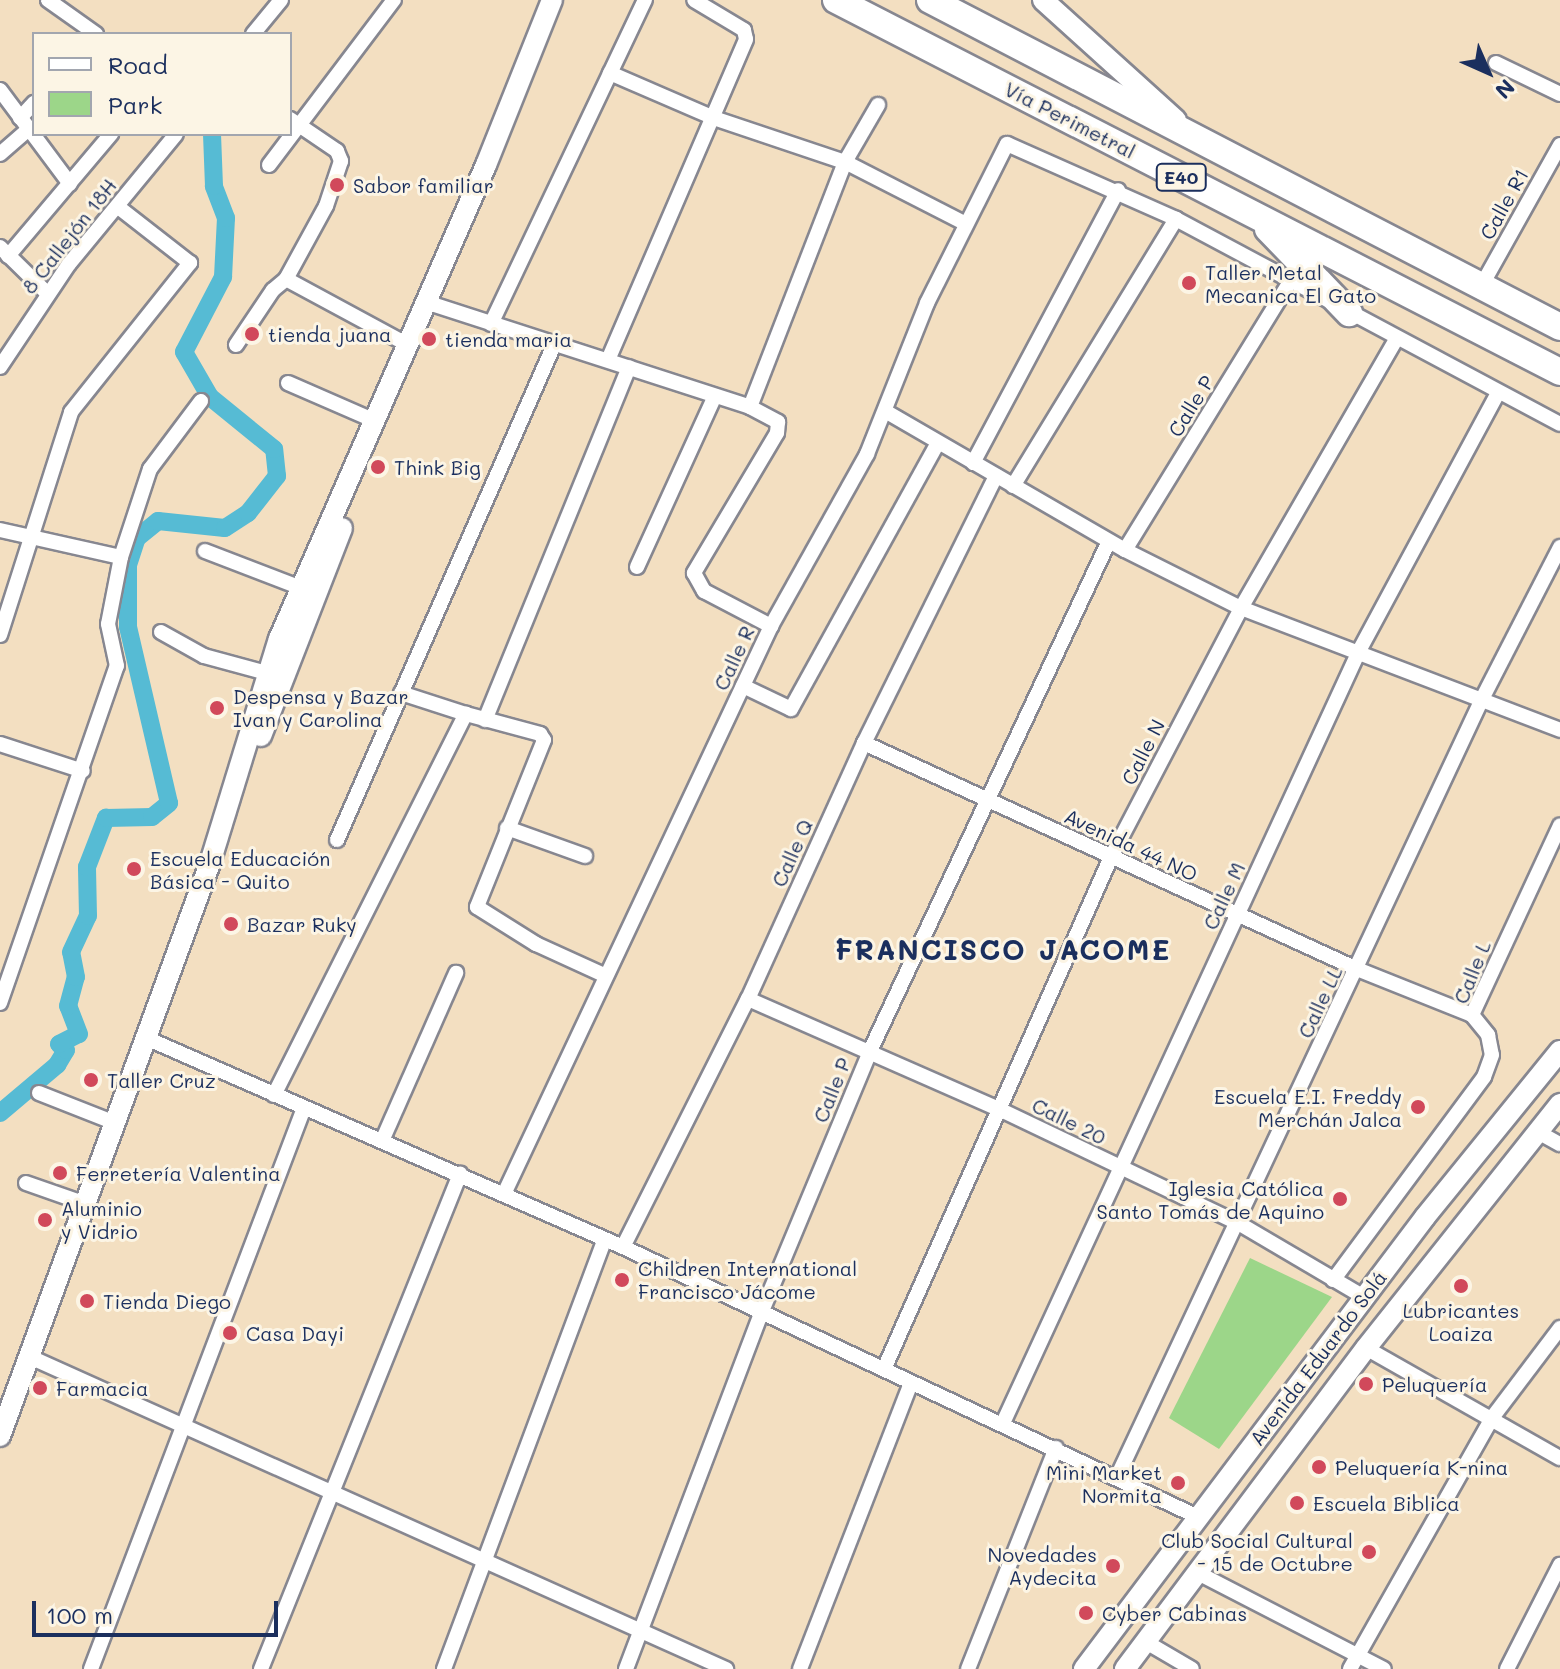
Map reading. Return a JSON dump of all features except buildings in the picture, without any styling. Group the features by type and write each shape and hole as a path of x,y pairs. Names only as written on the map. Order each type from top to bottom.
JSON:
{"highway":[{"name":"Vía Perimetral","path":"836,0 1560,372"},
{"name":"Vía Perimetral","path":"930,0 1483,283 1560,327"},
{"path":"1258,217 1349,313"}],"street":[{"path":"48,0 93,32"},
{"path":"255,32 281,0"},
{"path":"236,345 273,290 286,279 326,206 341,161 337,151 295,123 394,0"},
{"path":"210,863 223,843 373,420 486,165 552,0"},
{"path":"491,324 645,0"},
{"path":"608,360 747,35 694,0"},
{"path":"1043,0 1197,139"},
{"path":"1496,63 1560,94"},
{"path":"610,73 714,118 845,162 966,224"},
{"path":"0,90 32,133"},
{"path":"750,407 845,162 878,105"},
{"path":"0,154 25,124 32,108"},
{"path":"34,136 70,184"},
{"path":"47,293 4,252 70,184 109,136"},
{"name":"8 Callejón 18H","path":"0,367 47,293 174,136"},
{"path":"269,165 287,136"},
{"name":"Calle R","path":"504,1194 604,975 771,626 867,454 966,224 1007,144 1118,190"},
{"name":"Calle R1","path":"1483,283 1560,145"},
{"path":"0,1436 210,863 267,673 299,587 343,510 435,305 488,179 486,165"},
{"path":"973,463 1118,190 1396,340 1560,424"},
{"path":"0,635 71,412 190,263 118,207"},
{"path":"1013,486 1176,219"},
{"path":"286,279 406,344"},
{"name":"Calle P","path":"1125,550 1290,282"},
{"path":"435,305 750,407 778,422 777,433 694,573 704,591 771,626"},
{"name":"Calle N","path":"884,1369 1111,857 1241,608 1396,340"},
{"path":"337,840 554,345"},
{"path":"485,720 629,367"},
{"path":"288,383 373,420"},
{"name":"Calle M","path":"1003,1423 1359,651 1498,393"},
{"path":"637,567 715,396"},
{"path":"0,1003 117,666 109,646 108,624 121,557 150,469 201,401"},
{"path":"885,411 1125,550 1241,608 1560,730"},
{"path":"743,686 791,709 938,443"},
{"name":"Calle Q","path":"623,1247 748,999 864,743 996,476"},
{"path":"0,530 121,557"},
{"name":"Calle P","path":"626,1669 762,1311 870,1051 1109,541"},
{"name":"Calle LL","path":"1118,1475 1240,1224 1482,699 1560,547"},
{"path":"205,551 299,587"},
{"path":"161,632 204,656 267,673"},
{"path":"401,693 540,734 544,740 477,907 536,944 604,975"},
{"path":"274,1095 466,714"},
{"name":"Avenida 44 NO","path":"864,743 1357,969 1472,1015"},
{"path":"0,744 83,771"},
{"name":"Calle L","path":"1333,1280 1484,1077 1492,1055 1488,1035 1472,1015 1560,825"},
{"path":"507,828 585,856"},
{"path":"382,1141 456,973"},
{"name":"Calle 20","path":"748,999 1001,1110 1240,1224 1364,1297"},
{"path":"146,1038 623,1247 911,1383 1118,1475 1198,1517"},
{"name":"Avenida Eduardo Solá","path":"1084,1669 1425,1217 1560,1051"},
{"path":"39,1093 115,1123"},
{"name":"Avenida Eduardo Solá","path":"1125,1669 1366,1348 1560,1104"},
{"path":"91,1669 181,1425 304,1108"},
{"path":"1538,1132 1560,1144"},
{"path":"261,1669 336,1494 460,1174"},
{"path":"26,1183 86,1204"},
{"path":"1425,1217 1454,1237"},
{"path":"444,1669 604,1241"},
{"path":"1350,1669 1492,1418 1560,1328"},
{"path":"1366,1348 1560,1458"},
{"path":"30,1357 726,1669"},
{"path":"800,1669 911,1383"},
{"path":"968,1669 1056,1448"},
{"path":"1507,1669 1560,1565"},
{"path":"1198,1573 1384,1669"},
{"path":"1146,1642 1192,1669"}],"green space":[{"path":"1250,1258 1332,1297 1219,1449 1169,1418"}],"waterway":[{"path":"0,1113 57,1065 66,1050 59,1044 79,1034 68,1006 76,977 71,952 88,916 87,867 106,818 152,817 169,803 128,627 128,565 137,538 158,521 225,528 248,513 277,476 274,449 210,397 184,352 223,277 226,218 214,186 212,136"}],"place":[{"name":"Sabor familiar","path":"337,185"},
{"name":"Taller Metal Mecanica El Gato","path":"1189,283"},
{"name":"tienda juana","path":"252,334"},
{"name":"tienda maria","path":"429,339"},
{"name":"Think Big","path":"378,467"},
{"name":"Despensa y Bazar Ivan y Carolina","path":"217,708"},
{"name":"Escuela Educación Básica - Quito","path":"134,869"},
{"name":"Bazar Ruky","path":"231,924"},
{"name":"Taller Cruz","path":"91,1080"},
{"name":"Escuela E.I. Freddy Merchán Jalca","path":"1418,1107"},
{"name":"Ferretería Valentina","path":"60,1173"},
{"name":"Iglesia Católica Santo Tomás de Aquino","path":"1340,1199"},
{"name":"Aluminio y Vidrio","path":"45,1220"},
{"name":"Children International Francisco Jácome","path":"622,1280"},
{"name":"Lubricantes Loaiza","path":"1461,1286"},
{"name":"Tienda Diego","path":"87,1301"},
{"name":"Casa Dayi","path":"230,1333"},
{"name":"Peluquería","path":"1366,1384"},
{"name":"Farmacia","path":"40,1388"},
{"name":"Peluquería K-nina","path":"1319,1467"},
{"name":"Mini Market Normita","path":"1178,1483"},
{"name":"Escuela Biblica","path":"1297,1503"},
{"name":"Club Social Cultural - 15 de Octubre","path":"1369,1552"},
{"name":"Novedades Aydecita","path":"1113,1566"},
{"name":"Cyber Cabinas","path":"1086,1613"}],"district":[{"name":"FRANCISCO JACOME","path":"1003,949"}]}
